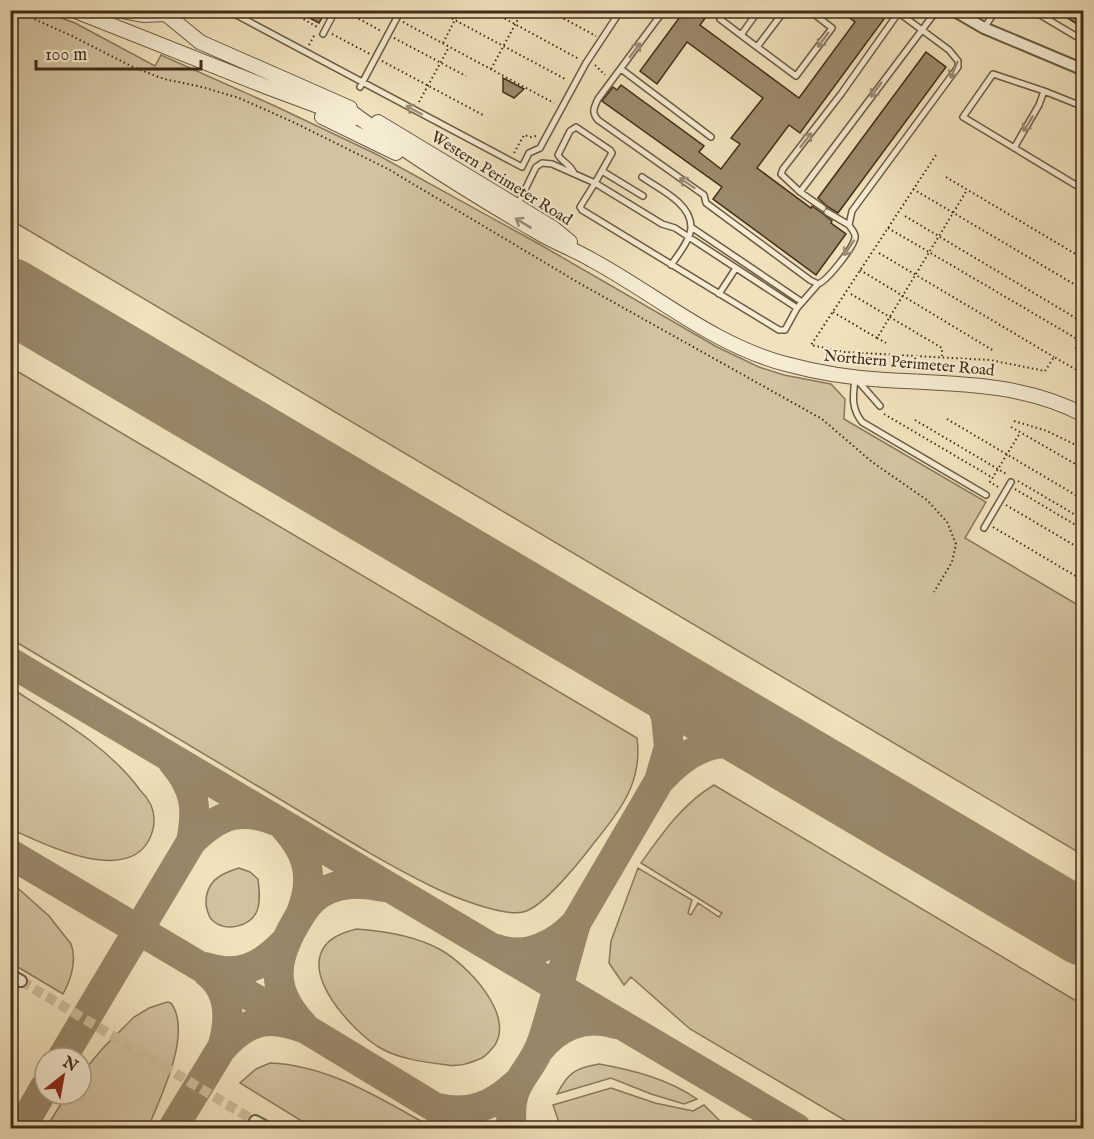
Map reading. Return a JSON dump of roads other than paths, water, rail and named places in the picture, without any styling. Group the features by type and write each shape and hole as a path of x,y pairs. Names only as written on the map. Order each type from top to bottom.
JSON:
{"street":[{"name":"Western Perimeter Road","path":"73,10 345,117 390,129"},
{"name":"Western Perimeter Road","path":"117,10 143,15 167,12 200,42 342,105 390,129 553,228 593,260"},
{"path":"958,12 984,28 1083,70"},
{"name":"Western Perimeter Road","path":"267,87 328,120 450,179"},
{"name":"Western Perimeter Road","path":"342,105 363,122 450,179 541,234 593,260 706,331 732,344"},
{"name":"Northern Perimeter Road","path":"732,344 758,356 816,372 855,377 981,385 1026,393 1069,407 1083,415"},
{"path":"255,1121 268,1128"}],"lane":[{"path":"227,10 361,85 415,110 522,167 530,153 540,148 560,104 620,12 607,11"},
{"path":"361,85 400,10"},
{"path":"664,10 592,110 598,120 705,195 706,203 818,284"},
{"path":"757,47 785,10"},
{"path":"720,19 796,76 832,28 809,10"},
{"path":"800,192 937,10"},
{"path":"984,28 996,10"},
{"path":"1032,10 1083,41"},
{"path":"323,34 335,11"},
{"path":"574,174 569,164 561,160 558,155 570,131 576,127 610,150 612,156 580,207 582,210 779,330 784,330 802,302 818,284 827,279 854,241 854,233 849,225 800,192 781,174 841,94 898,11 955,56 958,67 852,211 849,225"},
{"path":"741,35 757,12"},
{"path":"621,69 711,137"},
{"path":"1083,107 993,74 963,117 1083,190"},
{"path":"1014,148 1039,105 1044,91"},
{"path":"517,206 538,165 552,164 595,183 688,237 797,308"},
{"path":"602,171 642,196"},
{"path":"642,177 675,199 687,214 691,227 688,237 671,265"},
{"path":"691,227 802,302"},
{"path":"719,294 736,268"},
{"path":"855,377 881,409"},
{"path":"855,377 852,401 856,414 862,422 986,495"},
{"path":"984,528 1014,482"}],"tunnel":[{"path":"21,981 255,1121"}]}
